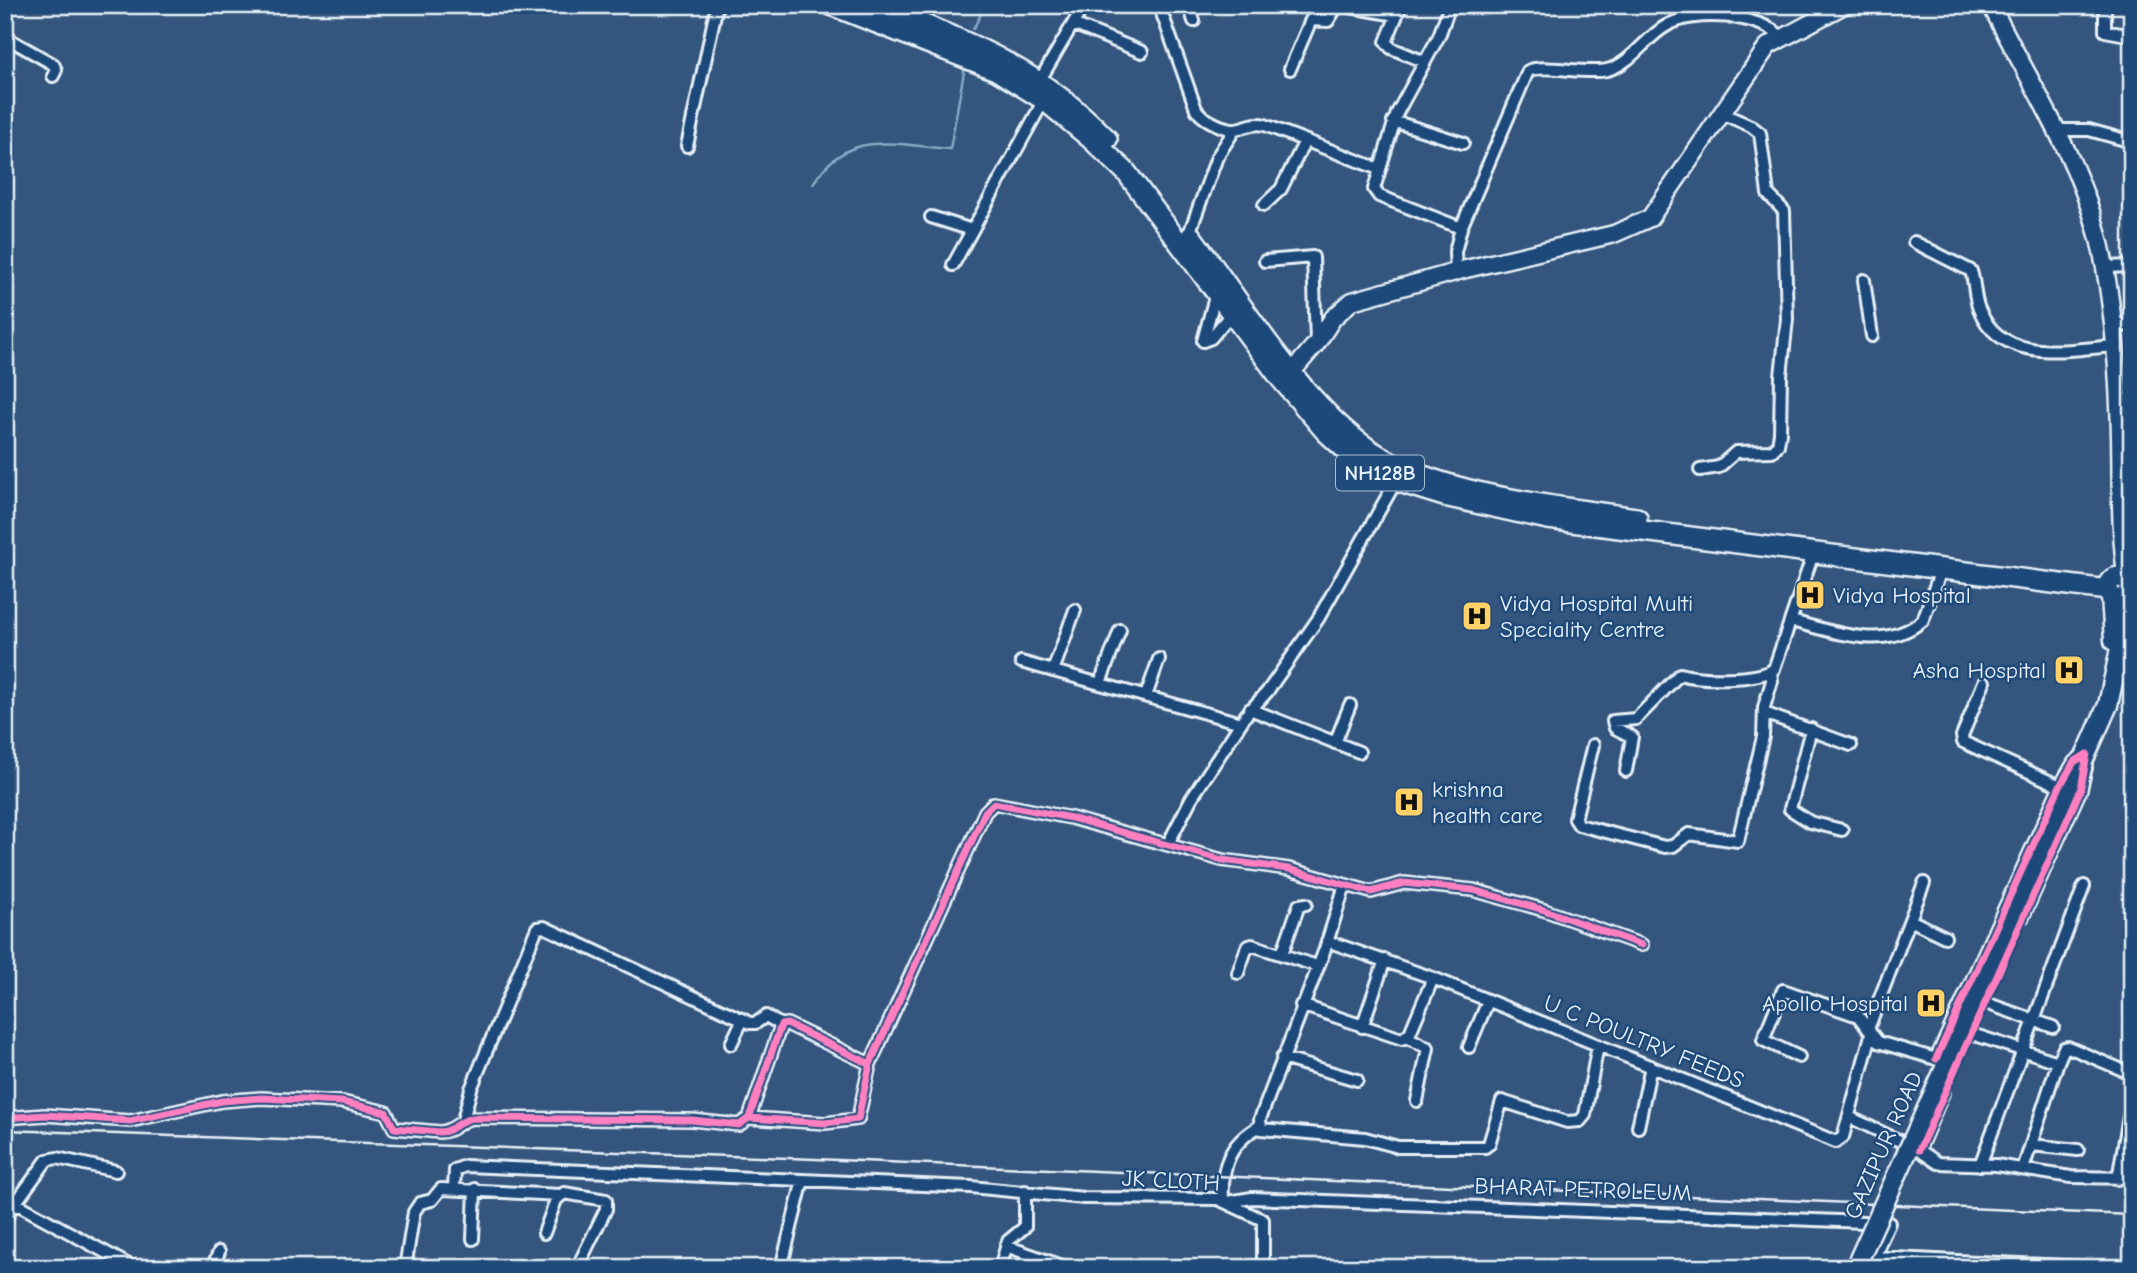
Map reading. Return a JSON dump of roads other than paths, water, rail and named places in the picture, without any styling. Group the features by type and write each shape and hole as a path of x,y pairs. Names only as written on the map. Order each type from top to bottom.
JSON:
{"highway":[{"name":"NH128B","path":"831,5 996,70 1044,100 1126,172 1231,313 1288,377 1377,455 1402,468 1496,495 2122,588"},
{"name":"NH128B","path":"874,5 975,45 1040,80 1079,110 1137,169 1189,234 1326,432 1358,461 1396,481 1467,502 1548,519 1941,570 2122,588"}],"main road":[{"path":"2116,662 2128,632 2122,588"},
{"path":"2116,662 2122,588"},
{"name":"GAZIPUR ROAD","path":"1855,1268 2087,754 2108,705 2116,662"}],"street":[{"path":"687,146 718,5"},
{"path":"1040,80 1084,5"},
{"path":"1159,5 1197,111 1202,117 1235,129 1257,122 1378,169"},
{"path":"1189,5 1194,21"},
{"path":"1450,5 1444,27 1393,121 1378,169 1375,194 1461,228"},
{"path":"1288,377 1333,318 1352,301 1639,226 1657,210 1768,46 1844,5"},
{"path":"1991,5 2057,130 2089,206 2105,267 2119,405 2122,588"},
{"path":"2105,5 2105,32 2132,36"},
{"path":"1290,69 1311,20 1328,21 1336,8 1344,6 1398,10 1387,45 1425,62"},
{"path":"1456,272 1455,252 1461,228 1528,71 1538,68 1588,73 1615,68 1662,28 1690,17 1756,21 1769,25 1782,38"},
{"path":"1073,23 1142,52"},
{"path":"5,37 53,64 56,70 53,76"},
{"path":"953,265 1044,100"},
{"path":"1700,470 1718,467 1736,452 1772,451 1778,445 1781,426 1781,376 1787,309 1784,211 1768,194 1760,133 1751,126 1721,114"},
{"path":"1393,121 1463,144"},
{"path":"1189,234 1217,157 1235,129"},
{"path":"2057,130 2088,130 2132,142"},
{"path":"1264,205 1281,189 1305,141"},
{"path":"931,217 972,230"},
{"path":"1914,242 1971,271 1978,308 1992,333 1998,337 2039,351 2114,346"},
{"path":"1265,261 1313,257 1315,344"},
{"path":"2105,267 2132,266"},
{"path":"1864,280 1872,336"},
{"path":"1216,293 1203,341 1212,338 1231,313"},
{"path":"2111,323 2132,327"},
{"path":"1168,844 1182,814 1250,709 1267,692 1318,619 1396,481"},
{"path":"1593,745 1575,819 1579,825 1665,847 1673,846 1689,834 1735,842 1740,839 1763,737 1771,672 1791,621 1812,554"},
{"path":"1791,621 1865,638 1885,637 1923,620 1941,570"},
{"path":"1053,671 1075,611"},
{"path":"1100,683 1120,630"},
{"path":"1146,696 1159,659"},
{"path":"1021,662 1241,723"},
{"path":"1626,771 1632,737 1613,724 1636,719 1679,674 1728,678 1771,672"},
{"path":"1984,682 1962,736 1963,742 2060,786"},
{"path":"1335,743 1350,705"},
{"path":"1250,709 1359,752"},
{"path":"1764,713 1851,745"},
{"path":"1811,730 1791,799 1792,811 1810,822 1842,830"},
{"path":"1936,1059 2060,786 2074,762 2087,754"},
{"path":"1919,1150 1955,1064 2081,789 2087,754"},
{"path":"749,1118 853,1122 860,1115 870,1064 985,812 994,803 1071,818 1222,860 1289,869 1371,892 1404,883 1473,890 1544,910 1642,944"},
{"name":"U C POULTRY FEEDS","path":"1328,941 1433,978 1836,1142 1843,1137 1869,1032 1924,883"},
{"path":"1225,1201 1223,1175 1227,1158 1240,1139 1260,1126 1301,1005 1328,941 1345,885"},
{"path":"1980,1165 2084,886"},
{"path":"1282,954 1298,905 1306,904"},
{"path":"1910,920 1945,937"},
{"path":"463,1120 471,1089 537,928 544,927 743,1019 756,1023 765,1016 870,1064"},
{"path":"1238,972 1249,946 1317,966"},
{"path":"1362,1027 1385,960"},
{"path":"1407,1037 1433,978"},
{"path":"1799,1057 1763,1041 1783,990 1853,1013 1878,1042 1955,1064"},
{"path":"1469,1047 1488,1001"},
{"path":"1983,1002 2053,1027"},
{"path":"1301,1005 1394,1038 1407,1037 1428,1048 1417,1101"},
{"path":"731,1044 743,1019"},
{"path":"5,1118 45,1115 130,1121 187,1111 222,1101 261,1098 342,1102 380,1109 386,1112 394,1128 404,1130 447,1132 463,1120 692,1120 739,1125 749,1118 781,1025"},
{"path":"1969,1033 2059,1062"},
{"path":"1260,1126 1265,1130 1365,1138 1398,1147 1485,1147 1489,1143 1502,1101 1567,1122 1580,1121 1584,1115 1598,1045"},
{"path":"2023,1169 2064,1048 2132,1074"},
{"path":"1282,1058 1357,1080"},
{"path":"1638,1127 1651,1066"},
{"path":"2118,1179 2132,1099"},
{"path":"1849,1117 1919,1150 1938,1163 2023,1169 2071,1177 2132,1178"},
{"path":"2032,1144 2078,1150"},
{"path":"9,1211 47,1160 57,1158 116,1171"},
{"name":"JK CLOTH","path":"454,1188 455,1170 465,1166 1025,1191 1069,1197 1225,1201 1263,1220 1263,1268"},
{"path":"782,1268 803,1180"},
{"path":"405,1268 417,1206 432,1200 442,1189 454,1188 561,1195 568,1192 604,1198 608,1203 577,1268"},
{"path":"473,1239 475,1189"},
{"path":"1000,1268 1011,1236 1025,1227 1025,1191"},
{"path":"544,1233 561,1195"},
{"name":"BHARAT PETROLEUM","path":"1225,1201 1252,1198 1889,1223 1872,1262"},
{"path":"9,1211 24,1208 134,1268"},
{"path":"1006,1246 1068,1268"},
{"path":"212,1268 219,1252"},
{"path":"1872,1262 2106,1268"}],"waterway":[{"path":"973,29 986,5"},
{"path":"813,184 826,166 841,154 856,147 891,144 950,149 965,66"}],"railway":[{"path":"5,1130 815,1159 2132,1215"}],"place":[{"name":"Vidya Hospital","path":"1810,595"},
{"name":"Vidya Hospital Multi Speciality Centre","path":"1477,616"},
{"name":"Asha Hospital","path":"2069,670"},
{"name":"krishna health care","path":"1409,802"},
{"name":"Apollo Hospital","path":"1931,1003"}]}
